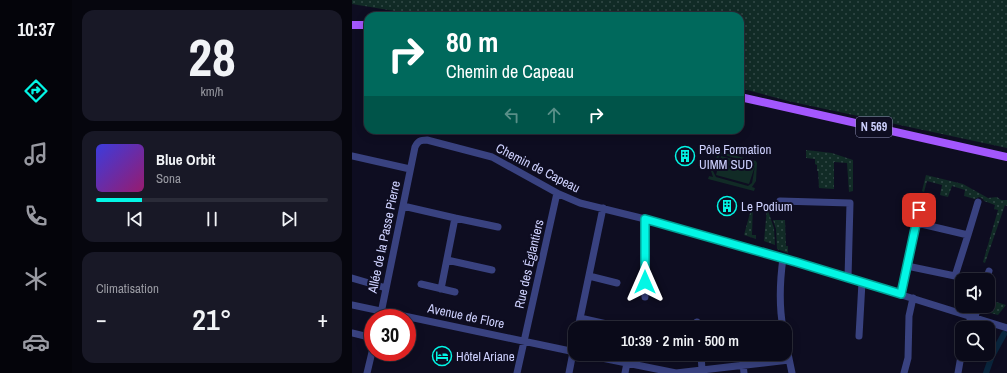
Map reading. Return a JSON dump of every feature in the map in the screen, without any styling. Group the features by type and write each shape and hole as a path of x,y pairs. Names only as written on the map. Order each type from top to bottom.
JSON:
{"main road":[{"path":"352,25 364,25"},
{"name":"N 569","path":"744,98 1007,157"}],"street":[{"name":"Chemin de Capeau","path":"410,169 415,147 421,140 427,140 492,157 557,193 580,202 783,258 1007,328"},
{"path":"352,156 410,169"},
{"name":"Allée de la Passe Pierre","path":"381,309 410,169"},
{"name":"Rue des Églantiers","path":"517,373 557,193"},
{"path":"780,201 850,203 848,278"},
{"path":"907,266 954,276 978,202"},
{"path":"403,206 498,227"},
{"path":"579,321 603,208"},
{"path":"901,294 919,210"},
{"path":"441,288 455,218"},
{"path":"645,219 645,297"},
{"path":"917,223 968,235"},
{"path":"782,321 781,269 783,258"},
{"path":"447,260 492,270"},
{"path":"589,276 617,282"},
{"path":"352,278 386,288"},
{"path":"859,336 862,282"},
{"path":"421,284 455,292"},
{"path":"904,373 908,358 909,316 913,298"},
{"name":"Avenue de Flore","path":"352,305 364,309"},
{"path":"971,321 975,313"},
{"path":"580,318 593,321"},
{"name":"Avenue de Flore","path":"416,321 568,351"},
{"path":"352,333 364,336"},
{"path":"367,373 370,361"},
{"path":"568,373 571,361"},
{"path":"617,361 676,373 780,361"},
{"path":"701,361 702,370"},
{"path":"743,361 744,373"},
{"path":"789,361 792,373"},
{"path":"958,373 960,361"},
{"path":"625,373 627,363"}],"green space":[{"path":"352,0 1007,0 1007,148 788,101 744,89 744,12 401,12 352,4"},
{"path":"806,150 832,153 853,160 853,191 849,192 847,163 834,162 834,189 819,188 818,171 817,165 815,164 815,159 806,158"},
{"path":"721,152 756,161 756,181 752,187 755,188 754,191 708,179 709,176 713,177 711,171 718,154","holes":["720,154 751,162 755,165 721,156 716,175 749,184 755,166 752,183 748,186 716,177 713,171"]},
{"path":"926,175 963,184 988,198 997,197 1001,200 1007,200 1007,206 1005,205 985,263 983,262 998,210 994,209 995,205 984,201 979,197 975,199 964,196 965,190 952,186 948,197 940,195 942,185 927,181 924,192 922,191"},
{"path":"753,202 752,235 756,235 756,239 744,235"},
{"path":"767,208 774,228 775,245 764,241"},
{"path":"773,220 785,220 786,246 788,246 788,253 777,249 776,229"},
{"path":"995,302 1006,305 998,315 991,313 995,313"}],"waterway":[{"path":"986,373 992,356 1004,334"}],"place":[{"name":"Pôle Formation UIMM SUD","path":"685,156"},
{"name":"Le Podium","path":"727,206"},
{"name":"Hôtel Ariane","path":"442,356"}],"route":[{"path":"645,282 645,219 901,294 919,210"}]}
